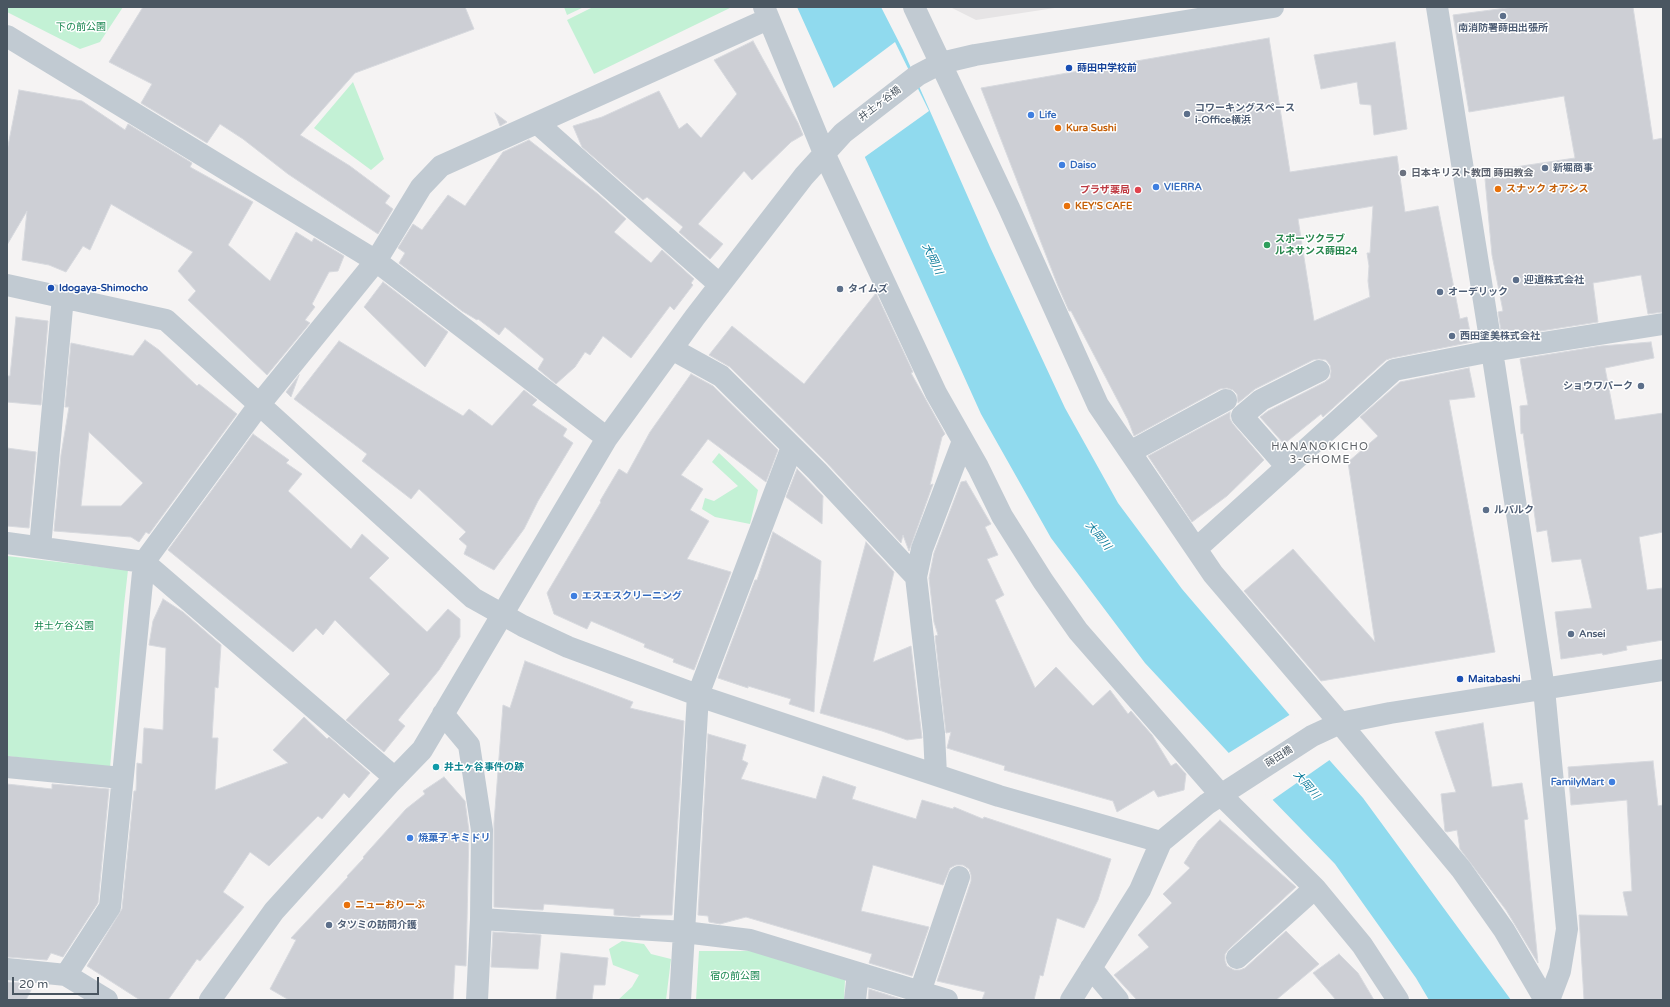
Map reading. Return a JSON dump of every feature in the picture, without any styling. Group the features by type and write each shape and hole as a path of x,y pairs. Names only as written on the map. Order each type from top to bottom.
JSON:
{"street":[{"path":"914,7 1051,286 1098,405 1213,574 1340,723 1461,869 1504,930 1545,1000"},
{"name":"井土ヶ谷橋","path":"210,1000 274,910 422,750 503,616 607,438 720,285 804,176 843,133 918,75 941,63 975,54 1273,7"},
{"path":"1437,7 1544,689 1567,929 1560,971 1549,1000"},
{"path":"66,975 110,907 144,562 260,405 376,261 421,187 441,166 537,123 766,13 824,153 936,392 978,467 1002,516 1043,582 1078,631 1221,795 1315,888 1362,945 1398,1000"},
{"path":"7,36 376,261 607,438"},
{"path":"537,123 720,285"},
{"path":"7,286 166,320 473,598 503,616 568,647 698,695 999,796 1161,842 1140,890 1071,1000"},
{"path":"40,547 63,297"},
{"path":"1196,549 1394,370 1492,351 1663,324"},
{"path":"672,350 721,376 817,471 916,577"},
{"path":"1287,467 1242,416 1260,400 1319,371"},
{"path":"1130,452 1226,400"},
{"path":"936,775 934,733 916,577 922,548 963,440"},
{"path":"680,1000 698,695 792,447"},
{"path":"7,543 144,562 395,778"},
{"name":"蒔田橋","path":"1161,842 1207,804 1312,736 1340,723 1663,670"},
{"path":"443,714 469,745 482,830 481,919 477,1000"},
{"path":"7,767 122,778"},
{"path":"920,992 960,877"},
{"path":"1237,958 1315,888"},
{"path":"481,919 684,932 750,940 947,1000"},
{"path":"1092,968 1118,1000"},
{"path":"7,969 66,975 107,1000"},
{"path":"855,1000 858,973"}],"shaded area":[{"path":"950,7 1061,7 976,20"}],"green space":[{"name":"下の前公園","path":"7,7 123,7 100,42 80,49 7,12"},
{"path":"564,7 584,7 567,15"},
{"path":"593,7 732,7 594,74 567,20"},
{"path":"353,82 384,159 371,170 314,128"},
{"path":"719,453 758,490 750,524 715,517 702,509 705,498 714,501 738,486 712,462"},
{"name":"井土ケ谷公園","path":"7,556 128,570 110,768 7,756"},
{"path":"622,941 644,944 651,954 671,959 666,1000 618,1000 632,987 639,975 613,965 609,949"},
{"name":"宿の前公園","path":"699,951 754,951 845,980 844,1000 696,1000"}],"water":[{"name":"大岡川","path":"797,7 881,7 903,50 990,247 1065,408 1118,503 1182,589 1363,798 1511,1000 1429,1000 1416,978 1335,864 1266,793 1145,663 1051,538 981,414"}],"pier":[{"path":"895,42 929,111 862,159 831,90"},
{"path":"1291,714 1331,759 1271,801 1227,754"}],"building":[{"path":"143,7 465,7 474,29 355,73 300,135 350,166 390,196 385,203 393,209 378,234 288,174 243,139 220,124 207,143 141,103 152,84 109,62"},
{"path":"1514,7 1633,7 1653,140 1663,138 1663,312 1648,314 1641,275 1593,283 1598,322 1502,337 1498,312 1503,311 1492,255 1485,179 1496,176 1495,170 1575,158 1564,96 1469,112 1453,15"},
{"name":"VIERRA","path":"1269,38 1290,172 1397,156 1405,212 1438,206 1460,319 1467,317 1472,342 1386,360 1323,417 1321,414 1284,444 1260,417 1268,411 1330,378 1330,365 1326,360 1313,360 1255,389 1238,403 1237,394 1233,390 1227,388 1220,389 1134,436 1128,420 1071,311 1069,311 1058,286 981,88","holes":["1373,206 1370,253 1367,253 1370,297 1314,321 1298,219"]},
{"path":"753,41 798,123 803,135 791,142 752,180 744,171 698,224 723,244 710,259 679,232 683,227 647,197 643,200 582,147 573,126 602,117 659,91 679,129 687,123 701,138 737,94 714,60"},
{"path":"1395,42 1407,129 1374,135 1371,105 1360,104 1357,82 1321,89 1314,55"},
{"path":"19,90 82,101 125,130 128,124 192,163 190,167 253,202 228,245 270,281 296,232 312,242 314,238 344,256 338,271 329,272 312,304 315,307 305,320 310,323 267,375 188,300 196,291 178,271 193,252 111,204 90,250 83,246 66,272 49,265 22,260 27,211 7,245 7,151"},
{"path":"495,113 507,122 500,126"},
{"path":"529,140 598,194 626,219 614,232 651,263 662,250 694,279 691,283 693,285 674,310 670,306 631,358 603,336 590,355 585,352 575,367 556,384 538,369 544,359 505,327 499,335 478,319 477,320 462,311 399,263 405,253 398,248 413,224 422,230 448,195 465,206 503,152"},
{"path":"383,282 448,332 425,367 364,307"},
{"path":"876,293 913,372 911,373 945,434 942,437 930,485 933,484 909,551 903,535 901,543 826,462 730,367 709,355 732,326 804,384"},
{"path":"16,317 48,321 41,405 7,402 7,376 10,376"},
{"path":"145,340 159,350 197,386 199,384 237,414 149,534 146,532 139,542 131,537 54,531 61,455 69,407 65,407 71,343 133,356","holes":["89,432 143,483 121,506 81,506"]},
{"path":"339,341 463,416 469,409 492,426 524,390 537,400 532,405 567,429 563,436 573,443 538,501 524,529 494,570 464,554 467,546 459,539 466,532 419,489 411,499 362,461 367,454 294,399"},
{"path":"1651,342 1654,358 1605,368 1615,420 1663,413 1663,532 1639,537 1647,590 1663,588 1663,640 1626,646 1627,650 1603,655 1602,653 1561,659 1555,612 1592,608 1581,559 1552,562 1547,530 1537,532 1523,433 1521,434 1520,406 1528,405 1520,359 1601,346"},
{"path":"1469,368 1475,397 1449,400 1495,652 1321,681 1244,591 1293,549 1375,642 1348,462 1378,436 1360,417 1400,382"},
{"path":"691,374 713,386 778,450 766,482 708,439 681,475 703,489 690,510 709,521 687,559 731,572 694,670 673,662 674,659 644,647 645,644 591,621 587,629 554,614 547,593 619,469 627,474 650,432"},
{"path":"299,375 291,397 286,392"},
{"path":"1230,412 1230,419 1233,424 1264,460 1227,496 1192,522 1148,456"},
{"path":"253,434 289,460 286,463 302,474 288,491 351,549 362,534 389,558 369,578 427,632 448,609 460,619 460,637 439,670 398,720 405,726 384,752 346,720 390,674 335,620 323,635 316,628 293,652 168,550"},
{"path":"7,448 36,452 29,528 7,526"},
{"path":"797,469 823,496 822,524 786,497"},
{"path":"966,481 991,524 985,527 998,555 987,559 1004,595 995,600 1035,688 1056,667 1093,706 1110,690 1128,714 1131,711 1152,735 1171,766 1176,763 1186,774 1184,790 1158,797 1154,790 1117,812 1113,801 1004,770 1005,766 947,748 951,732 946,733 935,636 938,635 934,622 929,578 934,553 961,482"},
{"path":"773,532 821,561 814,712 789,704 791,699 748,686 748,688 718,678 755,580 757,580"},
{"path":"866,542 894,572 873,662 911,646 922,738 907,740 820,713"},
{"path":"163,599 183,612 221,645 218,688 215,687 212,738 218,738 215,790 288,763 273,750 304,717 327,739 329,737 370,773 349,798 344,793 322,819 318,816 269,866 250,852 223,892 244,907 200,961 197,959 168,1000 140,1000 87,966 122,909 134,791 136,791 137,763 142,764 144,728 163,730 166,648 149,645 153,621"},
{"path":"525,661 633,702 630,708 684,721 672,915 640,915 640,917 614,915 614,909 544,904 543,910 494,907 494,823 503,705 510,708"},
{"path":"1483,723 1492,787 1522,783 1528,819 1524,820 1538,963 1506,910 1460,849 1457,830 1445,831 1441,794 1456,792 1435,732"},
{"path":"708,734 746,745 742,760 748,763 741,779 816,799 823,776 856,787 852,799 916,819 922,800 953,809 954,807 983,819 984,817 1111,859 1098,900 1084,928 1057,918 1043,976 1040,975 1034,1000 982,1000 985,992 937,981 971,881 969,869 963,865 956,865 950,868 943,885 873,865 861,911 929,927 912,976 869,963 872,954 746,917 720,924 709,922 708,916 698,915"},
{"path":"1653,761 1658,806 1663,805 1663,1000 1584,1000 1579,915 1628,916 1623,892 1632,891 1627,800 1571,805 1568,767"},
{"path":"444,777 465,801 469,831 466,966 455,965 453,1000 289,1000 270,989 296,940 291,938 348,877 347,876 364,858 363,857 406,809 425,794 423,791"},
{"path":"7,784 52,789 52,784 109,789 98,903 63,957 51,953 47,960 7,957"},
{"path":"1220,820 1296,887 1229,949 1225,954 1227,966 1234,970 1245,968 1286,931 1319,964 1276,1000 1137,1000 1114,975 1149,947 1138,935 1172,903 1163,894 1190,868 1184,863 1198,841"},
{"path":"493,932 541,935 538,969 491,967"},
{"path":"561,953 608,958 605,985 594,985 592,1000 556,1000"},
{"path":"1339,954 1358,973 1374,1000 1336,1000 1313,973"},
{"path":"7,982 34,984 26,1000 7,1000"},
{"path":"869,989 904,1000 868,1000"}],"place":[{"name":"南消防署蒔田出張所","path":"1503,16"},
{"name":"蒔田中学校前","path":"1069,68"},
{"name":"コワーキングスペース i-Office横浜","path":"1187,114"},
{"name":"Life","path":"1031,115"},
{"name":"Kura Sushi","path":"1058,128"},
{"name":"Daiso","path":"1062,165"},
{"name":"新堀商事","path":"1545,168"},
{"name":"日本キリスト教団 蒔田教会","path":"1403,173"},
{"name":"VIERRA","path":"1156,187"},
{"name":"スナック オアシス","path":"1498,189"},
{"name":"プラザ薬局","path":"1138,190"},
{"name":"KEY'S CAFE","path":"1067,206"},
{"name":"スポーツクラブ ルネサンス蒔田24","path":"1267,245"},
{"name":"迎道株式会社","path":"1516,280"},
{"name":"Idogaya-Shimocho","path":"51,288"},
{"name":"タイムズ","path":"840,289"},
{"name":"オーデリック","path":"1440,292"},
{"name":"西田塗美株式会社","path":"1452,336"},
{"name":"ショウワパーク","path":"1641,386"},
{"name":"ルパルク","path":"1486,510"},
{"name":"エスエスクリーニング","path":"574,596"},
{"name":"Ansei","path":"1571,634"},
{"name":"Maitabashi","path":"1460,679"},
{"name":"井土ヶ谷事件の跡","path":"436,767"},
{"name":"FamilyMart","path":"1612,782"},
{"name":"焼菓子 キミドリ","path":"410,838"},
{"name":"ニューおりーぶ","path":"347,905"},
{"name":"タツミの訪問介護","path":"329,925"}],"district":[{"name":"HANANOKICHO 3-CHOME","path":"1320,453"}]}
